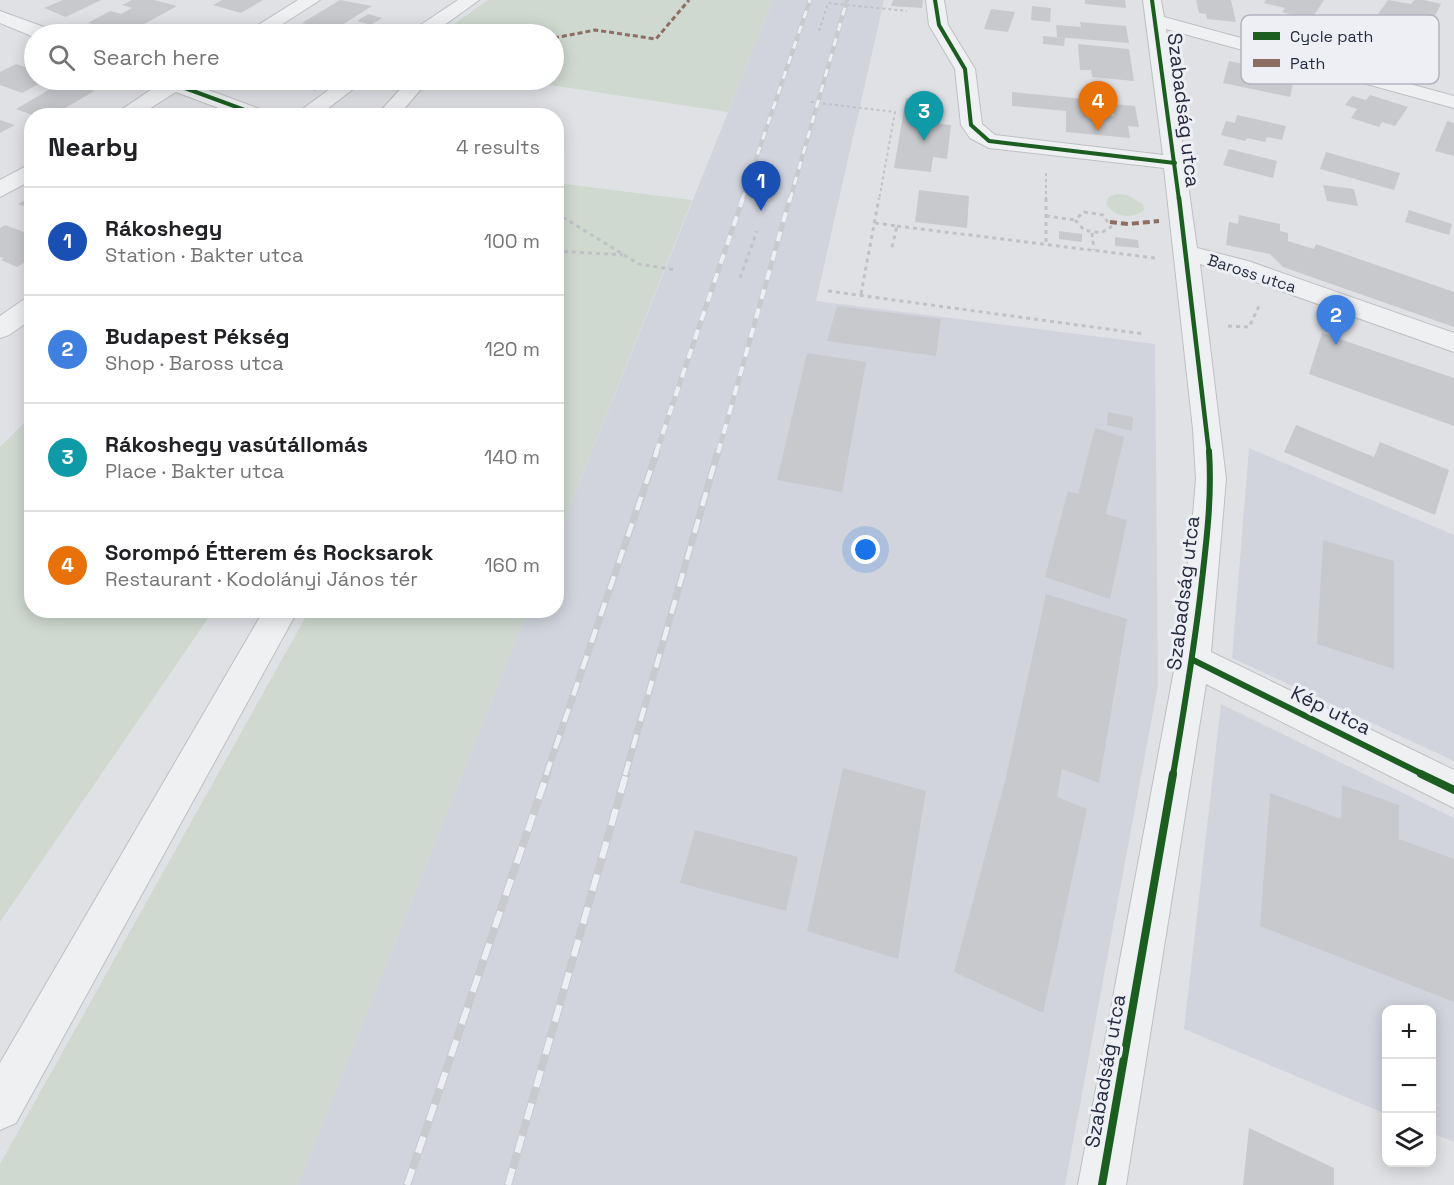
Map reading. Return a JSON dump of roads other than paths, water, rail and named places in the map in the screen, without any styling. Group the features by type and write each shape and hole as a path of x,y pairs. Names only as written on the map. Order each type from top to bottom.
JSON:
{"street":[{"path":"270,24 310,0"},
{"path":"435,24 470,0"},
{"path":"935,7 935,22 962,60 968,92 970,128 977,136 988,141 1175,163"},
{"path":"1154,10 1241,37"},
{"name":"Szabadság utca","path":"1102,1185 1193,660 1208,538 1211,479 1174,256 1175,163 1154,10"},
{"path":"0,17 24,26"},
{"path":"1395,84 1454,102"},
{"path":"133,108 159,90"},
{"path":"195,90 241,108"},
{"path":"315,108 341,90"},
{"path":"393,108 410,90"},
{"path":"0,190 24,175"},
{"name":"Baross utca","path":"1174,256 1239,267 1454,343"},
{"path":"0,329 24,312"},
{"path":"0,1107 277,618"},
{"name":"Kép utca","path":"1193,660 1454,790"}],"railway":[{"path":"742,200 810,0"},
{"path":"790,200 847,0"},
{"path":"656,453 743,198"},
{"path":"718,453 790,198"},
{"path":"546,775 657,451"},
{"path":"625,775 718,451"},
{"path":"407,1185 547,774"},
{"path":"508,1185 626,774"}],"place":[{"name":"Sorompó Étterem és Rocksarok","path":"1098,131"},
{"name":"Rákoshegy vasútállomás","path":"924,141"},
{"name":"Rákoshegy","path":"761,211"},
{"name":"Budapest Pékség","path":"1336,345"}]}
